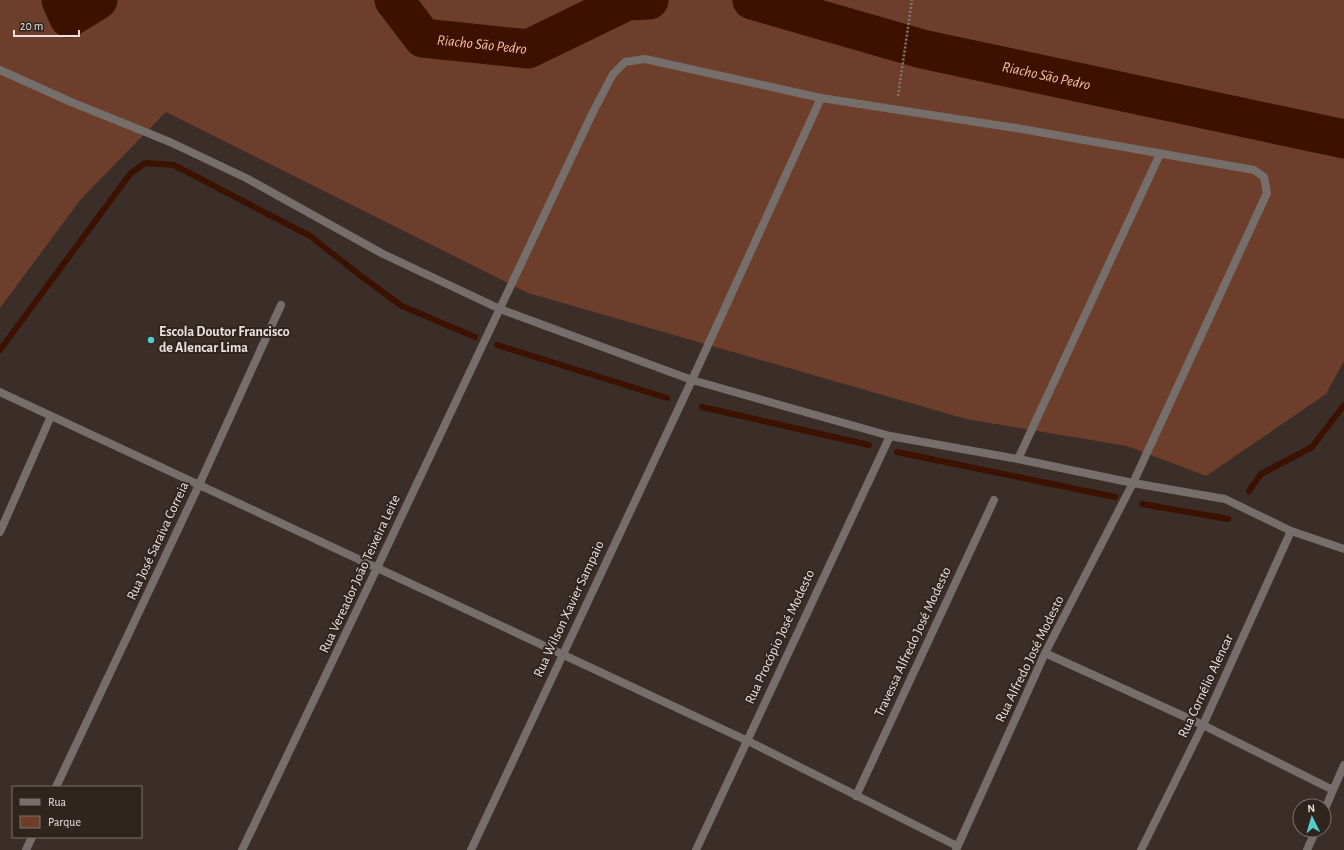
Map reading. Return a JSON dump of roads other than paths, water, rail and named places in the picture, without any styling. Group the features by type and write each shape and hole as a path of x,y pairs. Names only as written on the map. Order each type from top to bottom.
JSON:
{"street":[{"name":"Rua Vereador João Teixeira Leite","path":"242,850 593,112 613,74 625,62 645,59 821,98 896,110"},
{"path":"0,70 71,102 170,142 246,178 383,254 500,309 692,380 890,436 1018,459 1133,483 1225,499 1291,531 1344,549"},
{"name":"Rua Wilson Xavier Sampaio","path":"471,850 692,380 821,98"},
{"name":"Rua Alfredo José Modesto","path":"896,110 1022,129 1254,170 1264,177 1267,193 1133,483 1045,653 956,848"},
{"path":"1018,459 1160,154"},
{"name":"Rua José Saraiva Correia","path":"56,786 199,485 281,305"},
{"path":"0,392 746,740 956,848"},
{"path":"0,532 51,416"},
{"name":"Rua Procópio José Modesto","path":"696,850 746,740 890,436"},
{"name":"Travessa Alfredo José Modesto","path":"856,796 994,500"},
{"name":"Rua Cornélio Alencar","path":"1141,850 1202,725 1291,531"},
{"path":"1045,653 1202,725 1333,790"},
{"path":"1330,798 1344,765"},
{"path":"26,850 32,838"},
{"path":"1307,850 1312,838"}],"waterway":[{"name":"Riacho São Pedro","path":"61,0 69,18 98,0"},
{"name":"Riacho São Pedro","path":"394,0 423,38 528,49 627,1 649,0"},
{"name":"Riacho São Pedro","path":"752,0 922,49 1344,139"},
{"path":"0,350 130,174 145,163 174,165 310,236 402,306 475,337"},
{"path":"497,345 667,398"},
{"path":"1249,491 1261,474 1312,447 1344,405"},
{"path":"702,407 869,445"},
{"path":"897,452 1115,497"},
{"path":"1142,504 1228,519"}],"place":[{"name":"Escola Doutor Francisco de Alencar Lima","path":"151,340"}]}
